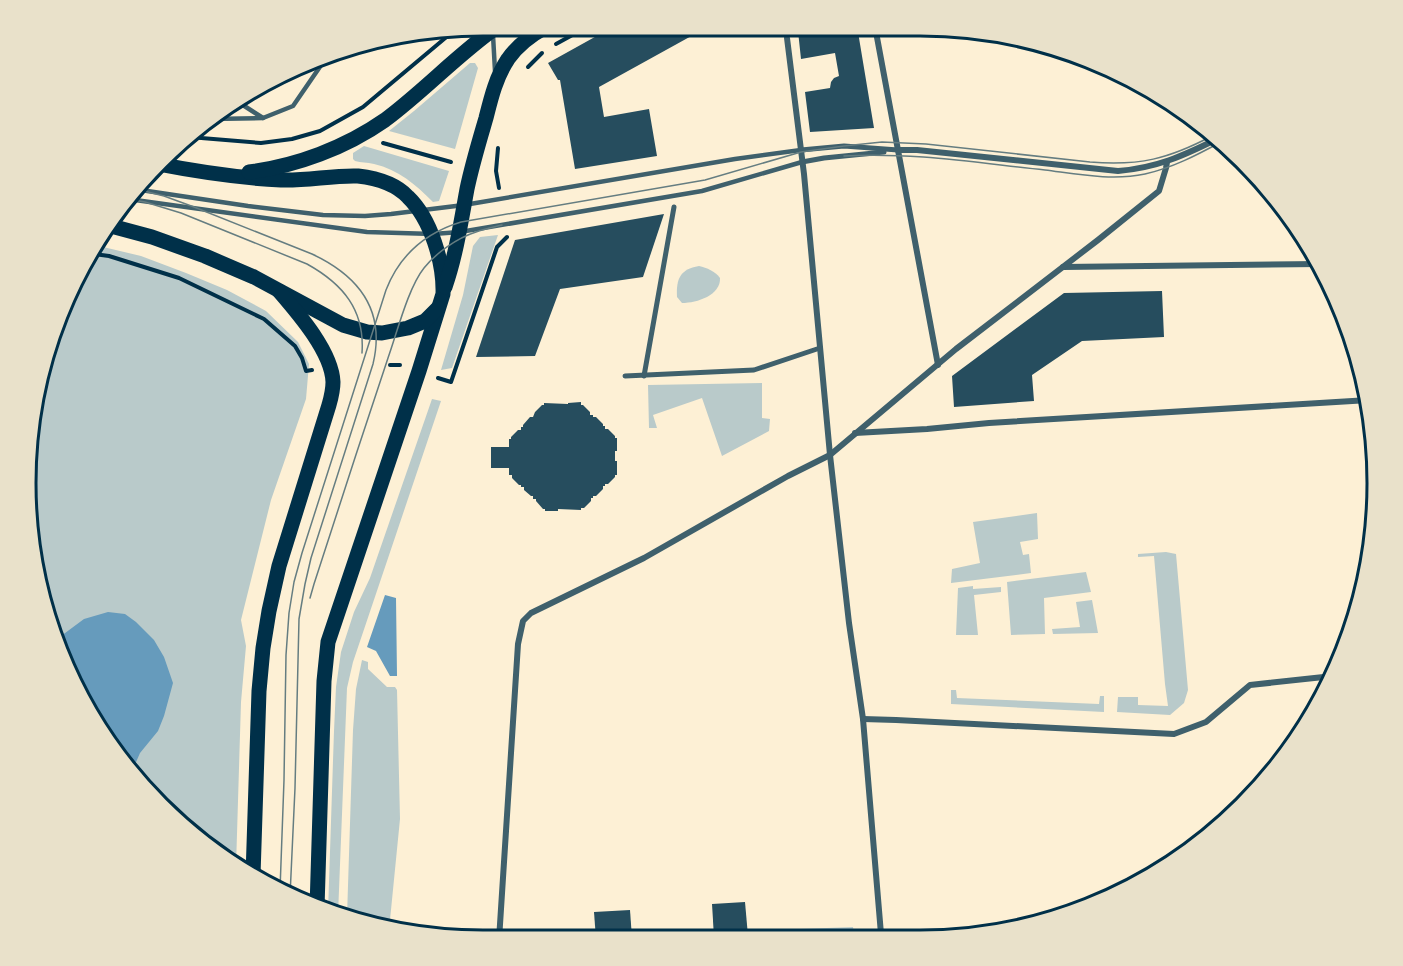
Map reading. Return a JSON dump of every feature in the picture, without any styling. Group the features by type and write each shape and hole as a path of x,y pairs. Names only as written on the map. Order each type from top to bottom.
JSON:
{"main road":[{"path":"218,173 263,170 298,161 354,138 386,119 484,36"},
{"path":"317,898 324,681 328,642 452,269 464,205 495,83 516,50 532,36"},
{"path":"117,227 172,243 246,273 343,325 373,333 408,328 425,321 440,301 443,284 440,263 430,234 420,212 407,195 390,185 358,176 283,180 243,177 168,166"},
{"path":"253,866 259,691 269,611 279,566 329,405 333,383 330,366 314,336 279,291"}],"street":[{"path":"877,36 938,365"},
{"path":"787,38 801,150 830,455 850,631 863,719 881,930"},
{"path":"801,150 844,146 917,150 1118,171 1146,168 1167,162 1209,142"},
{"path":"802,162 898,150"},
{"path":"501,930 518,644 523,621 531,613 644,558 788,476 830,455 956,349 1159,191 1167,162"},
{"path":"644,376 674,207"},
{"path":"1063,267 1309,264"},
{"path":"625,376 754,370 820,348"},
{"path":"855,433 1359,400"},
{"path":"863,719 1174,734 1206,722 1250,685 1323,677"}],"lane":[{"path":"495,36 495,83"},
{"path":"225,118 263,118 293,106 320,67"},
{"path":"244,106 263,118"},
{"path":"145,191 322,215 365,216 420,212 801,150"},
{"path":"137,200 366,232 430,234 460,232 691,193 802,162"}],"path":[{"path":"556,44 571,36"},
{"path":"199,138 261,143 292,139 320,131 363,107 445,38"},
{"path":"520,74 546,50"},
{"path":"374,140 451,162"},
{"path":"499,141 496,171 499,189"},
{"path":"438,378 451,382 497,247 507,238"},
{"path":"99,255 179,278 264,319 295,346 306,371"},
{"path":"390,365 400,365"}],"shaded area":[{"path":"470,63 475,63 478,68 455,149 389,131 414,111"},
{"path":"364,146 449,171 439,201 433,202 413,184 391,170 355,161 353,153"},
{"path":"498,235 452,368 441,370 463,295 473,246 480,237"},
{"path":"103,247 141,256 186,273 227,290 266,311 298,342 309,364 306,399 271,500 241,620 246,646 241,702 236,856 188,819 147,778 128,755 82,681 51,599 37,512 37,454 40,425 51,367 60,339 82,285"},
{"path":"699,266 716,273 720,278 717,289 707,297 682,303 677,297 680,276 683,272"},
{"path":"762,383 762,418 770,419 769,431 722,456 702,398 653,415 657,428 649,428 648,385"},
{"path":"432,399 441,401 353,662 347,688 338,906 328,902 336,687 341,652 354,612 370,578"},
{"path":"1037,513 1038,539 1020,542 1023,555 1029,554 1031,573 951,583 952,569 980,563 973,522"},
{"path":"1166,552 1176,554 1188,690 1184,703 1170,715 1117,712 1118,697 1138,697 1138,705 1168,706 1154,556 1138,557 1138,554"},
{"path":"1086,572 1091,592 1044,598 1045,634 1011,635 1007,582"},
{"path":"973,586 973,589 1001,587 1001,592 974,595 978,635 956,635 958,588"},
{"path":"1092,600 1098,633 1053,634 1052,629 1080,627 1076,602"},
{"path":"362,660 368,662 368,669 387,687 395,687 397,690 400,819 390,920 347,909 356,689"},
{"path":"951,690 956,690 957,698 1099,704 1100,696 1104,696 1104,712 951,704"},
{"path":"853,927 853,930 776,930"}],"water":[{"path":"385,595 396,598 397,676 390,676 376,651 367,647"},
{"path":"108,612 125,614 154,640 164,657 173,683 158,731 140,753 135,764 96,706 82,681 63,635 84,619"}],"building":[{"path":"597,36 691,36 599,87 604,117 649,109 657,156 575,169 560,80 548,63"},
{"path":"799,36 859,36 874,128 810,132 805,92 830,88 834,78 839,76 835,53 801,59"},
{"path":"664,214 643,277 560,289 535,356 476,357 515,240"},
{"path":"1162,291 1164,337 1082,341 1032,375 1034,401 954,407 952,376 1064,293"},
{"path":"581,402 590,415 596,417 605,429 617,438 615,461 617,461 617,475 605,484 603,489 593,496 581,510 545,511 536,499 533,499 533,496 524,490 524,487 512,478 512,475 509,475 509,468 491,468 491,447 509,447 509,439 521,430 521,427 544,403"},
{"path":"745,902 747,930 714,930 712,904"},
{"path":"630,910 631,930 595,930 594,912"}],"tram line":[{"path":"280,881 286,655 294,582 386,290 399,266 415,247 436,232 461,222 705,180 801,152 844,146 882,142 926,144 1090,162 1124,163 1167,155 1205,139"},
{"path":"844,156 919,157 1120,177 1145,174 1165,168 1214,146"},
{"path":"144,191 194,207 329,263 355,284 365,297 376,327 373,364 311,558 299,619 290,886"},
{"path":"137,201 181,213 307,264 320,272 341,290 355,311 360,324 362,353"},
{"path":"310,598 403,311 418,277 435,257 454,242 476,232 502,225"}]}
